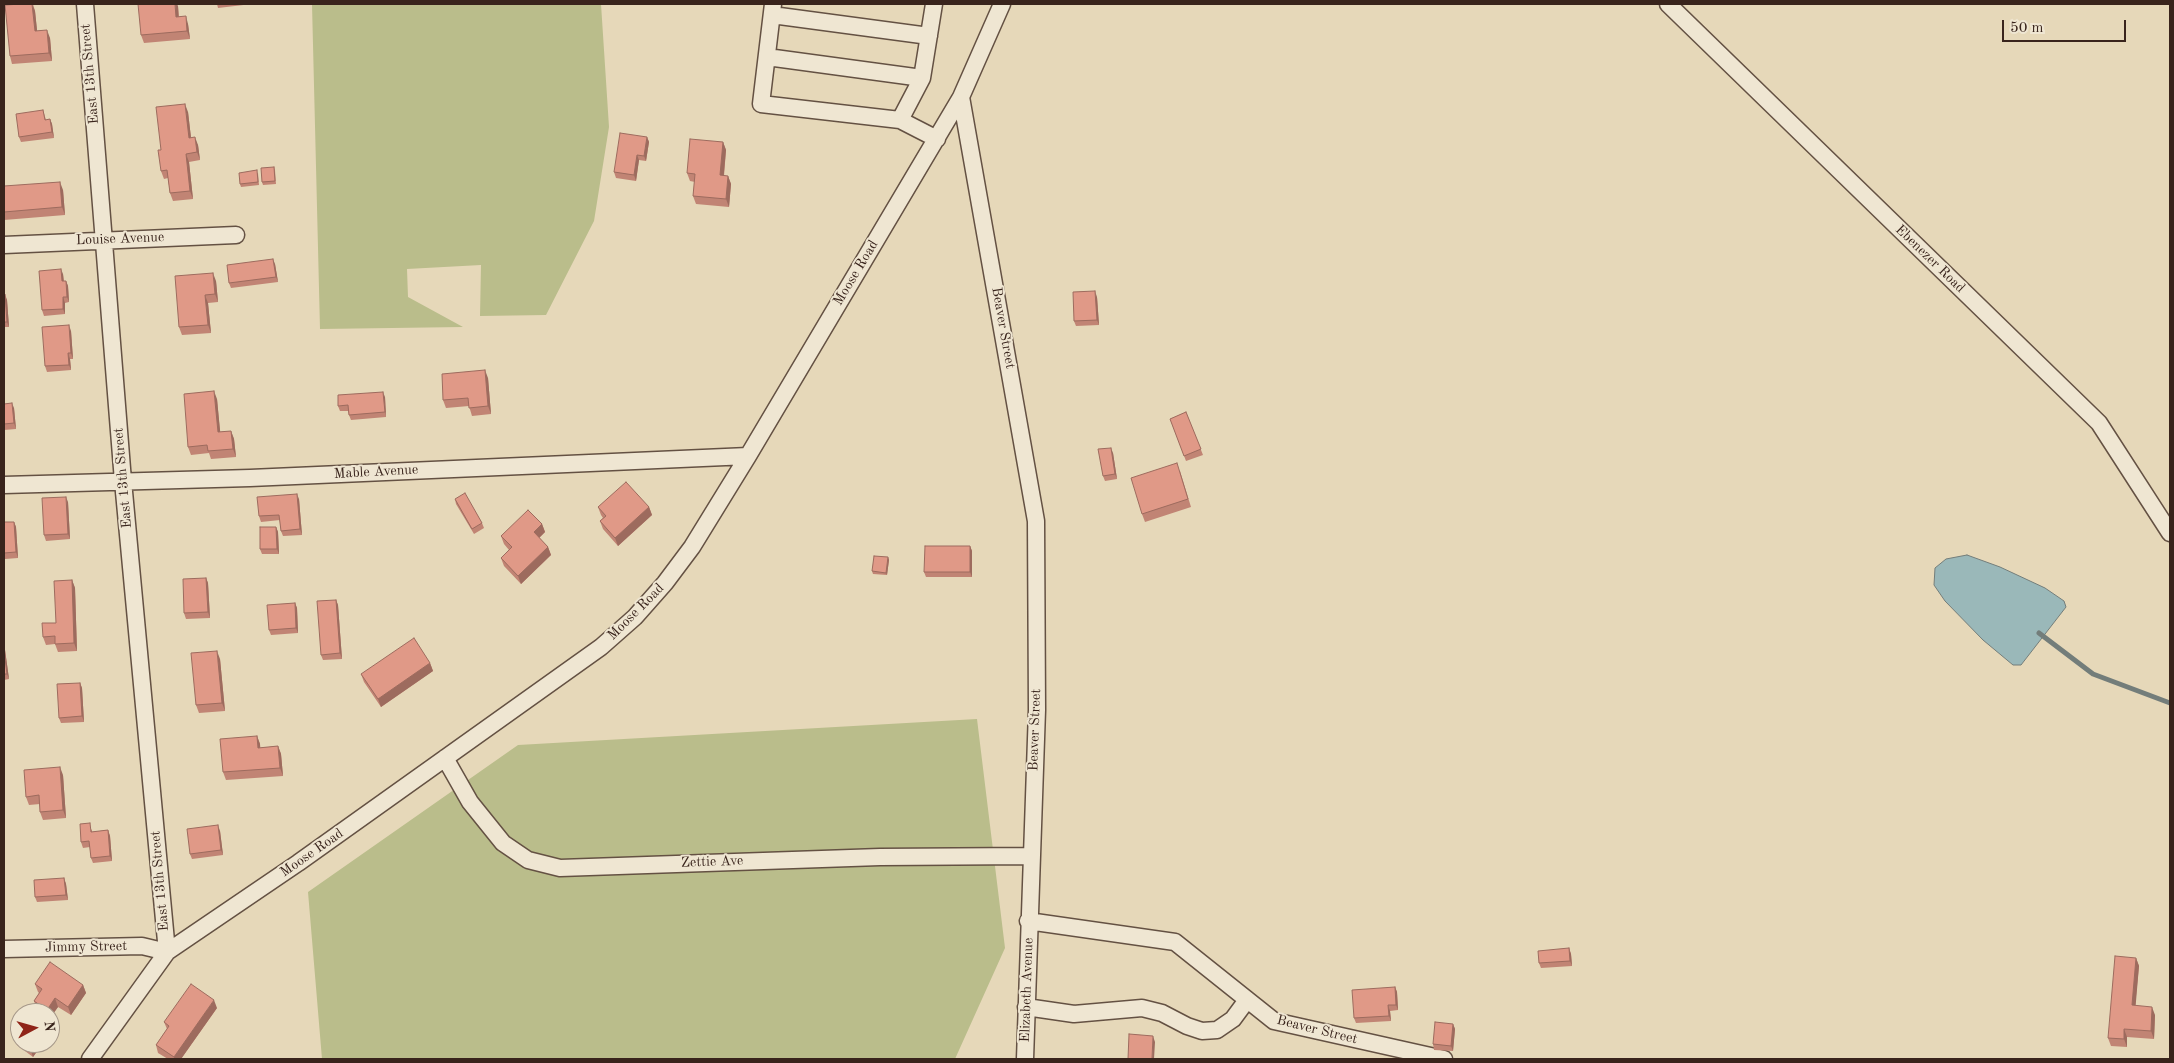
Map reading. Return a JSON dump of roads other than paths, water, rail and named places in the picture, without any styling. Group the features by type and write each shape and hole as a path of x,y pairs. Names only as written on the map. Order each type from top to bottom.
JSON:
{"street":[{"name":"East 13th Street","path":"85,4 123,480 167,952"},
{"path":"900,120 922,78 934,4"},
{"name":"Moose Road","path":"90,1059 167,952 298,863 601,647 635,617 665,584 692,547 748,456 961,97 1002,4"},
{"name":"Ebenezer Road","path":"1668,4 2099,423 2170,533"},
{"path":"929,36 772,9 761,104 900,120 936,139"},
{"path":"767,56 922,78"},
{"name":"Beaver Street","path":"961,97 1036,521 1037,710 1028,921 1175,942 1274,1021 1444,1059"},
{"name":"Louise Avenue","path":"4,245 104,239 236,235"},
{"name":"Mable Avenue","path":"4,485 123,480 250,478 748,456"},
{"name":"Zettie Ave","path":"445,758 470,802 503,843 528,860 560,868 880,857 1031,856"},
{"name":"Elizabeth Avenue","path":"1025,1059 1028,921"},
{"name":"Jimmy Street","path":"4,949 142,946 167,952"},
{"path":"1026,1006 1074,1014 1142,1008 1162,1013 1187,1026 1202,1031 1217,1030 1233,1019 1247,1000"}],"water":[{"path":"1967,555 2000,567 2045,588 2064,601 2066,607 2021,665 2013,665 1983,640 1945,601 1934,585 1935,568 1946,559"}],"waterway":[{"path":"2039,633 2093,674 2170,703"}]}
